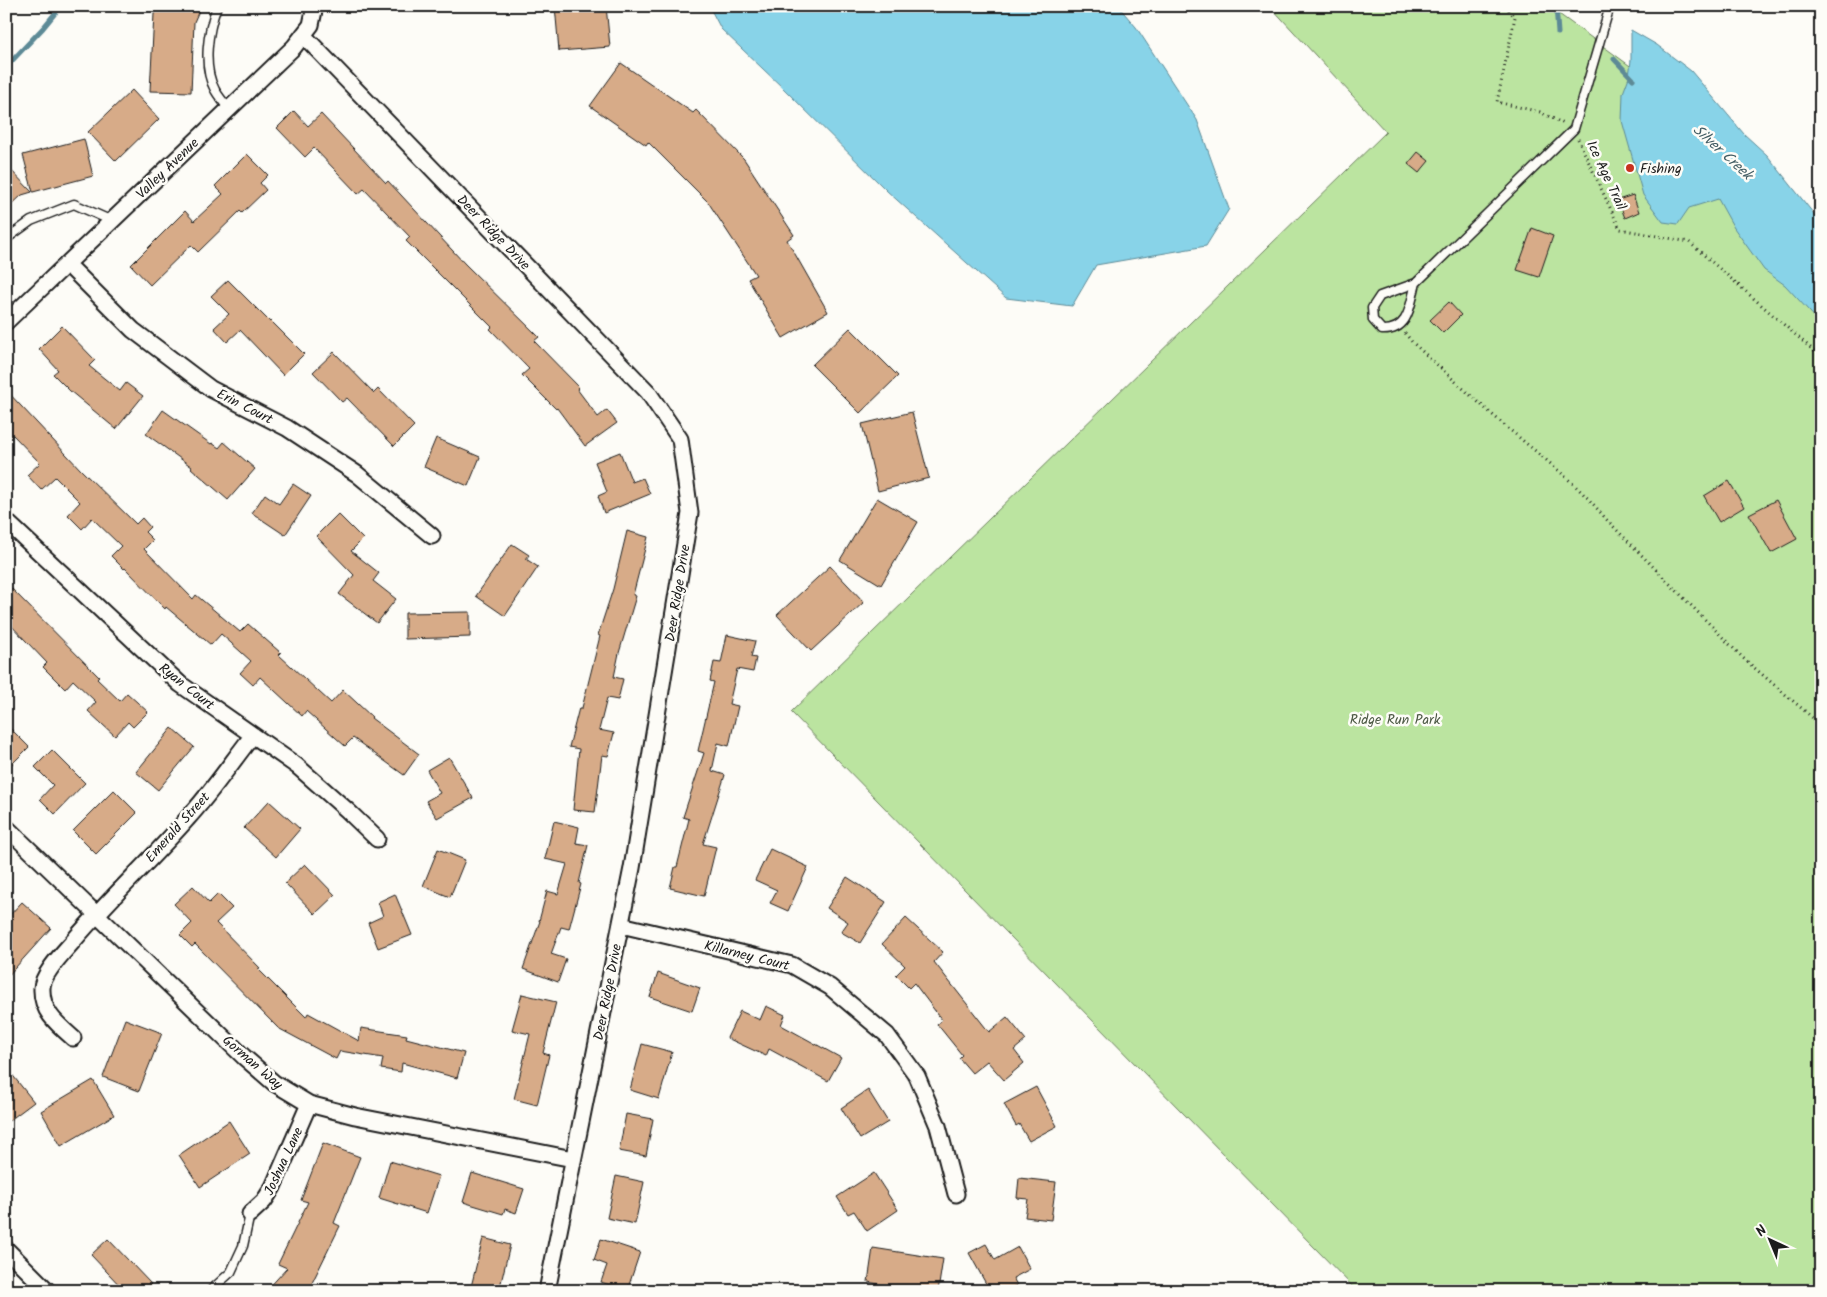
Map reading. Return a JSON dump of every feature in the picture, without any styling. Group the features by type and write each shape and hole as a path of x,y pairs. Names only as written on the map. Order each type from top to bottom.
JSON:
{"street":[{"name":"Valley Avenue","path":"6,322 294,47 311,25 315,6"},
{"name":"Deer Ridge Drive","path":"303,35 648,392 680,439 690,513 632,868 547,1291"},
{"name":"Erin Court","path":"67,264 133,330 211,389 287,428 356,474 432,536"},
{"name":"Ryan Court","path":"6,521 180,684 297,766 348,811 377,840"},
{"name":"Emerald Street","path":"73,1038 53,1020 44,1005 42,987 44,979 96,914 189,818 252,735"},
{"name":"Gorman Way","path":"6,827 244,1057 274,1083 309,1104 355,1116 573,1159"},
{"name":"Killarney Court","path":"620,925 792,965 830,987 887,1035 917,1076 938,1126 956,1194"},
{"name":"Joshua Lane","path":"250,1214 264,1201 273,1187 309,1104"},
{"path":"6,1249 48,1291"}],"lane":[{"path":"217,6 212,20 208,44 209,74 215,90 229,109"},
{"path":"1416,283 1408,315 1400,326 1392,330 1382,330 1373,320 1372,308 1380,296 1416,283 1574,130 1610,6"},
{"path":"6,239 31,220 74,204 112,221"},
{"path":"210,1291 231,1272 243,1246 250,1214"}],"path":[{"name":"Ice Age Trail","path":"1505,6 1515,17 1497,102 1540,112 1574,130 1620,229 1688,242 1821,357"},
{"path":"1400,326 1412,342 1485,409 1590,500 1605,518 1743,658 1821,725"}],"green space":[{"name":"Ridge Run Park","path":"1270,6 1548,6 1648,79 1821,248 1821,1291 1357,1291 791,712 1386,132"}],"water":[{"path":"709,6 1118,6 1136,27 1197,120 1229,209 1206,246 1096,265 1072,306 1006,298 887,191 721,29"},
{"path":"1631,30 1657,45 1691,71 1744,134 1767,155 1821,223 1821,324 1785,285 1764,270 1734,228 1718,199 1689,208 1678,224 1663,222 1643,195 1622,121 1623,93 1629,77 1631,60"}],"building":[{"path":"157,6 201,6 194,22 191,92 150,91 154,14"},
{"path":"555,6 606,6 610,47 559,51"},
{"path":"621,63 693,113 696,110 744,159 794,235 787,240 828,312 783,338 748,279 756,275 708,202 648,142 646,145 590,106"},
{"path":"132,90 159,119 116,161 88,132"},
{"path":"294,111 308,126 321,114 386,183 388,181 465,264 539,337 534,341 579,387 577,389 598,417 607,410 617,423 585,446 557,408 522,375 529,369 490,329 492,327 406,241 410,237 364,189 358,194 314,148 305,157 277,128"},
{"path":"84,139 93,176 33,192 23,155"},
{"path":"1418,152 1429,161 1419,173 1408,164"},
{"path":"247,154 268,175 260,183 266,190 242,213 240,211 198,252 191,245 150,285 131,265 185,211 194,221 223,194 215,186"},
{"path":"6,165 32,192 22,195 6,210"},
{"path":"1633,195 1639,212 1625,218 1618,200"},
{"path":"1532,228 1553,236 1539,277 1517,270"},
{"path":"228,280 304,354 283,375 240,330 227,342 214,328 229,314 211,296"},
{"path":"1449,302 1461,315 1443,333 1430,320"},
{"path":"62,326 95,360 89,366 120,391 126,383 143,396 116,429 70,391 53,374 58,370 39,349"},
{"path":"850,328 898,376 860,413 812,365"},
{"path":"334,352 374,393 378,389 414,426 394,446 347,398 342,402 313,372"},
{"path":"6,390 81,470 136,524 142,518 150,527 145,532 153,540 144,549 193,599 196,595 240,632 248,624 281,653 279,655 331,703 343,690 371,718 419,754 404,775 353,738 345,746 306,711 302,716 260,677 253,685 240,673 251,661 221,634 211,645 166,607 165,609 111,556 121,546 92,518 82,529 68,515 80,502 55,477 41,490 27,475 40,463 13,435 6,441"},
{"path":"163,410 211,444 219,448 224,442 255,469 228,500 192,467 146,434"},
{"path":"912,412 929,478 878,491 862,424"},
{"path":"436,438 480,457 468,486 424,467"},
{"path":"620,452 632,482 643,478 650,494 604,513 598,496 607,492 595,462"},
{"path":"1729,481 1744,507 1719,522 1704,496"},
{"path":"293,484 311,496 285,535 252,513 265,494 279,504"},
{"path":"877,498 918,522 881,585 840,560"},
{"path":"1776,500 1797,539 1771,553 1749,514"},
{"path":"338,514 363,539 351,551 379,573 373,581 396,599 377,623 339,594 354,575 316,536"},
{"path":"627,531 648,537 633,595 636,596 614,677 623,679 618,700 607,698 599,730 614,733 608,756 602,755 595,812 573,810 579,749 569,747 579,708 582,708 600,636 598,635 613,589"},
{"path":"512,544 529,555 526,559 538,567 505,616 476,596"},
{"path":"830,566 864,602 811,651 777,615"},
{"path":"6,583 99,677 97,679 120,701 127,693 148,712 133,727 128,722 115,736 88,711 96,702 73,680 65,689 43,667 47,663 6,620"},
{"path":"470,612 470,637 405,639 405,613"},
{"path":"727,635 755,641 751,657 756,658 753,672 737,669 729,704 738,706 729,746 718,743 712,771 725,775 703,844 716,847 704,896 670,888 689,819 683,817 704,753 698,751 714,682 710,681 714,662 721,663"},
{"path":"6,724 29,747 6,770"},
{"path":"172,728 194,747 158,790 136,772"},
{"path":"52,750 85,783 55,814 40,799 53,785 35,767"},
{"path":"449,757 473,798 437,818 426,801 440,793 427,770"},
{"path":"114,790 137,813 96,854 73,831"},
{"path":"269,801 300,829 276,857 244,828"},
{"path":"554,821 579,827 576,843 588,845 579,883 581,884 569,929 561,927 551,954 566,959 558,982 523,969 540,921 547,891 558,894 567,864 545,859"},
{"path":"438,849 465,860 450,897 423,886"},
{"path":"770,849 808,867 788,911 770,903 777,890 755,880"},
{"path":"305,864 335,895 315,914 285,883"},
{"path":"847,877 886,902 860,943 841,932 848,922 827,908"},
{"path":"193,886 209,903 218,894 232,908 216,923 306,1017 308,1013 359,1041 361,1028 407,1035 406,1038 464,1053 457,1078 402,1063 401,1072 381,1069 383,1058 340,1051 336,1059 278,1028 195,944 192,947 180,935 192,923 174,904"},
{"path":"395,894 412,935 378,948 368,923 383,916 378,902"},
{"path":"22,902 51,928 6,978 6,919"},
{"path":"906,918 943,952 934,962 989,1032 1007,1017 1026,1040 1014,1050 1024,1063 1004,1080 987,1061 972,1073 959,1058 962,1055 937,1024 942,1020 914,983 909,988 896,975 905,966 882,944"},
{"path":"658,973 700,988 692,1011 650,997"},
{"path":"522,994 556,1002 543,1053 549,1055 537,1105 514,1099 530,1034 512,1030"},
{"path":"766,1006 785,1015 781,1025 841,1058 828,1081 769,1049 766,1056 727,1038 740,1011 760,1020"},
{"path":"125,1019 162,1033 139,1091 103,1077"},
{"path":"642,1044 672,1052 659,1099 630,1090"},
{"path":"6,1067 34,1102 6,1123"},
{"path":"93,1080 114,1115 61,1146 41,1111"},
{"path":"1036,1087 1057,1126 1029,1141 1019,1124 1016,1126 1004,1104"},
{"path":"868,1090 888,1122 860,1139 841,1108"},
{"path":"626,1114 653,1119 646,1156 619,1151"},
{"path":"229,1121 250,1154 200,1187 179,1155"},
{"path":"323,1143 360,1157 334,1223 340,1226 308,1291 266,1291 287,1268 278,1264 308,1202 301,1200"},
{"path":"390,1161 439,1176 427,1213 379,1198"},
{"path":"472,1173 524,1189 516,1213 505,1209 503,1214 463,1202"},
{"path":"874,1173 898,1210 867,1231 854,1211 848,1214 837,1197"},
{"path":"616,1176 644,1182 635,1224 607,1218"},
{"path":"1019,1178 1056,1182 1051,1220 1025,1217 1028,1199 1017,1198"},
{"path":"483,1238 510,1245 499,1291 470,1291"},
{"path":"108,1239 151,1284 144,1291 125,1291 91,1255"},
{"path":"601,1239 640,1252 627,1291 601,1282 607,1265 594,1260"},
{"path":"986,1244 995,1260 1018,1247 1030,1269 1013,1278 1017,1285 1007,1291 990,1291 969,1253"},
{"path":"873,1248 943,1259 938,1291 915,1291 868,1282"}],"waterway":[{"path":"6,67 61,6"},
{"name":"Silver Creek","path":"1556,6 1558,33"},
{"name":"Silver Creek","path":"1614,59 1633,79"}],"place":[{"name":"Fishing","path":"1630,168"}]}
